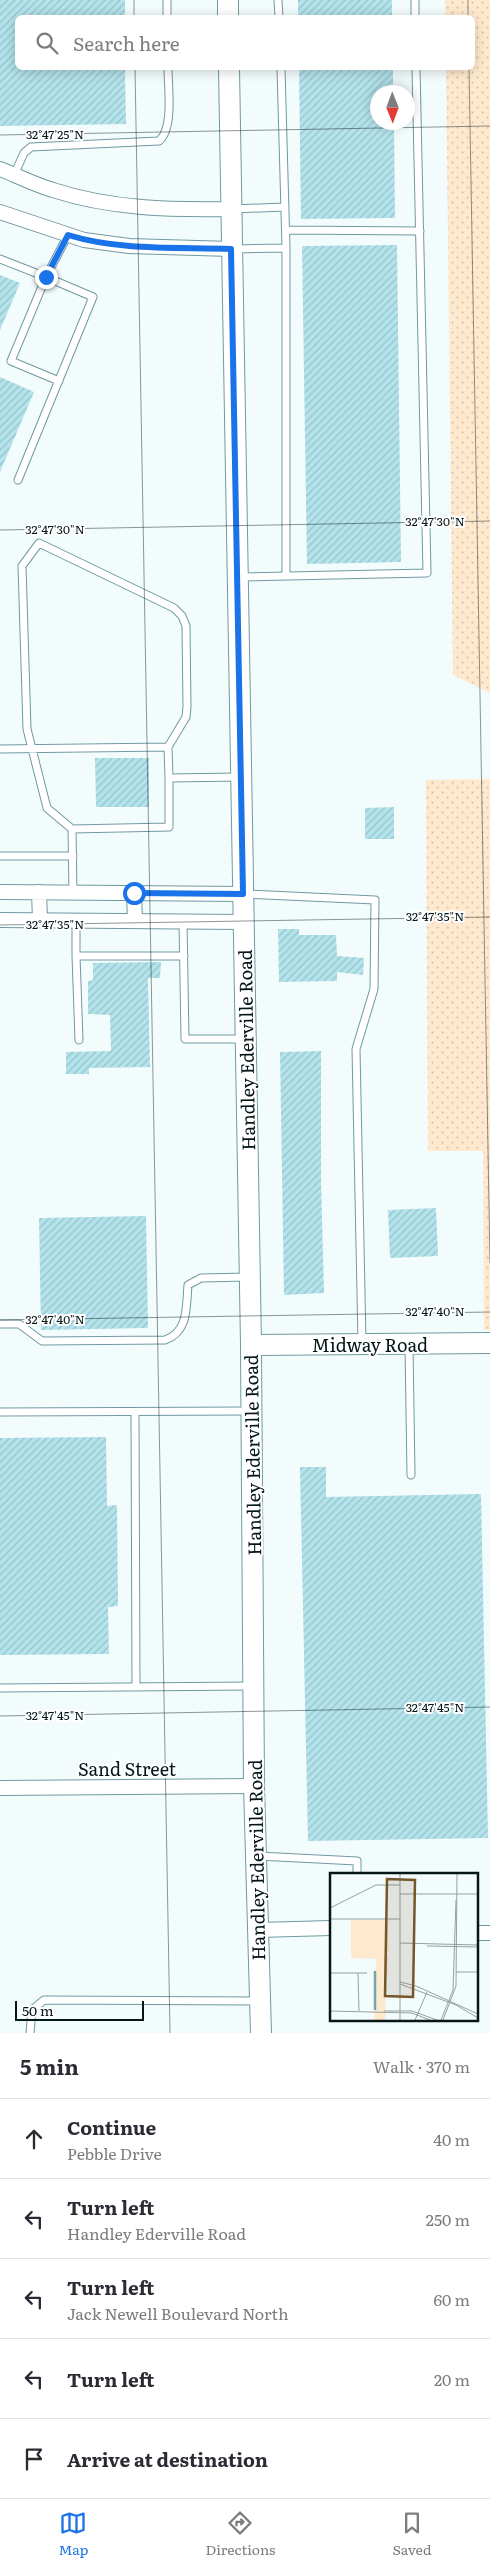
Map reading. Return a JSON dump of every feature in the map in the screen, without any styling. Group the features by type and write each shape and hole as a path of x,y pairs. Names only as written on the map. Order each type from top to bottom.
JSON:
{"main road":[{"path":"228,0 228,15"},
{"name":"Handley Ederville Road","path":"229,70 246,1039 254,1786 261,2033"},
{"name":"Midway Road","path":"250,1344 409,1345 490,1343"}],"street":[{"path":"0,169 54,191 106,202 163,210 231,209"},
{"path":"0,212 84,240 129,246 231,249"},
{"path":"0,892 243,894"},
{"path":"39,892 40,920"},
{"path":"134,893 135,921"},
{"path":"0,920 243,922"},
{"name":"Sand Street","path":"0,1788 254,1786"},
{"path":"258,1930 330,1928"}],"lane":[{"path":"167,0 167,15"},
{"path":"278,0 279,15"},
{"path":"415,0 415,15"},
{"path":"14,175 24,153 31,147 159,141 166,135 168,125 168,70"},
{"path":"280,70 286,230 286,576"},
{"path":"237,577 427,574 416,70"},
{"path":"231,209 285,206"},
{"path":"286,230 420,231"},
{"path":"59,381 11,361 46,277 68,235"},
{"path":"231,249 286,248"},
{"path":"0,259 93,297 18,480"},
{"path":"40,543 174,608 182,616 186,626 187,706 186,717 168,747 169,827 72,829 47,808 31,749 27,729 22,566 40,543"},
{"path":"0,750 168,747"},
{"path":"169,778 241,777"},
{"path":"72,829 73,893"},
{"path":"0,856 72,856"},
{"path":"243,894 375,900 374,989 356,1049 362,1345"},
{"path":"76,920 79,1040"},
{"path":"183,921 185,1039 246,1039"},
{"path":"76,956 184,956"},
{"path":"0,1324 19,1324 42,1341 165,1340 174,1337 184,1324 188,1285 201,1278 249,1277"},
{"path":"409,1345 411,1476"},
{"path":"0,1412 135,1413 251,1411"},
{"path":"135,1413 136,1687"},
{"path":"0,1688 254,1686"},
{"path":"256,1856 357,1861 357,1873"},
{"path":"30,2033 32,2010 44,2000 259,2001"}],"shaded area":[{"path":"445,0 490,0 490,693 453,675 446,70 475,70 475,15 445,15"},
{"path":"490,779 490,1330 484,1330 483,1151 428,1151 426,780"}],"building":[{"path":"0,0 125,0 125,15 15,15 15,70 125,70 126,124 0,126"},
{"path":"298,0 392,0 392,15 298,15"},
{"path":"299,70 393,70 393,85 370,85 370,130 394,130 395,218 301,219"},
{"path":"397,245 401,562 307,564 302,246"},
{"path":"0,275 20,283 0,330"},
{"path":"0,377 34,392 0,472"},
{"path":"95,758 149,758 149,807 96,807"},
{"path":"394,807 394,839 365,839 365,808"},
{"path":"278,929 299,929 299,935 336,935 337,956 364,958 363,975 337,972 337,981 279,982"},
{"path":"161,962 160,978 148,978 150,1067 89,1068 89,1074 66,1074 66,1052 111,1051 110,1015 88,1014 88,981 93,980 93,963"},
{"path":"321,1051 321,1181 324,1293 284,1295 280,1052"},
{"path":"436,1208 438,1256 390,1258 388,1210"},
{"path":"146,1216 148,1328 41,1330 39,1218"},
{"path":"106,1437 107,1506 117,1505 118,1606 108,1607 109,1654 0,1655 0,1438"},
{"path":"300,1467 326,1467 326,1497 481,1494 488,1838 308,1841"}],"route":[{"path":"46,277 68,235 84,240 129,246 231,249 243,894 134,893"}]}
